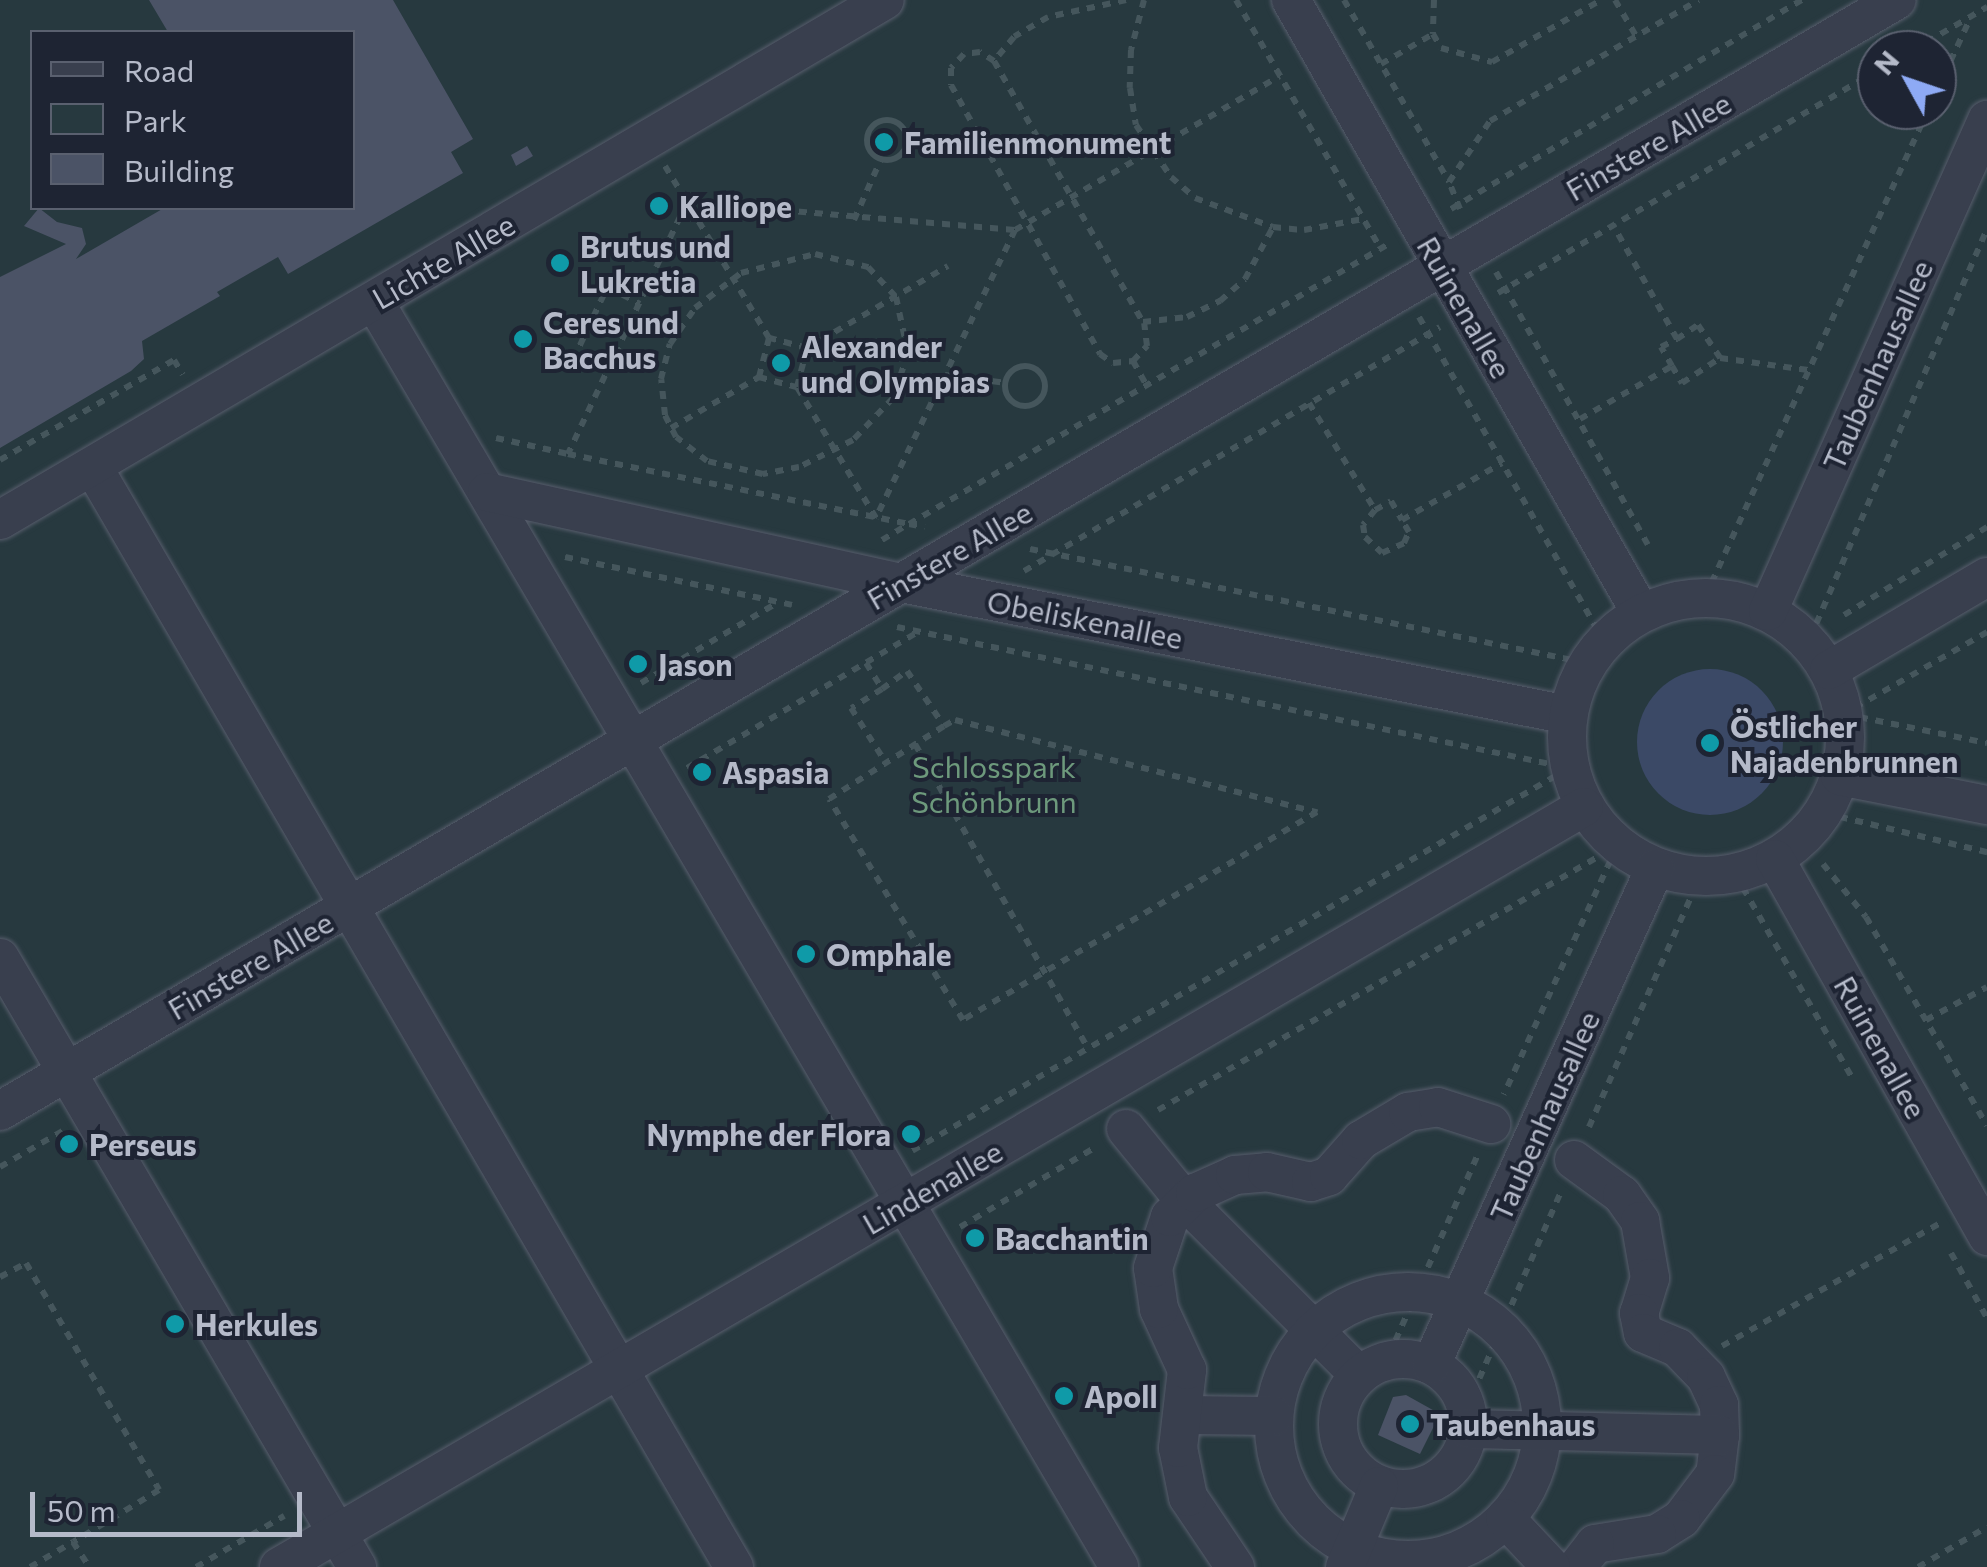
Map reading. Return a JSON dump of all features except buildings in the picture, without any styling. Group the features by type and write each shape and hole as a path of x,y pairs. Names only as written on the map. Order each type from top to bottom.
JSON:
{"street":[{"name":"Lichte Allee","path":"0,520 885,0"},
{"name":"Ruinenallee","path":"1290,0 1467,311 1673,604"},
{"name":"Finstere Allee","path":"0,1111 1898,0"},
{"name":"Taubenhausallee","path":"1768,611 1987,120"},
{"path":"374,301 1119,1567"},
{"path":"94,467 734,1567"},
{"name":"Obeliskenallee","path":"487,492 901,583 1568,715"},
{"path":"1819,656 1987,577"},
{"path":"1673,604 1768,611 1819,656 1844,714 1840,776 1800,837 1735,874 1700,877 1655,868 1617,846 1584,806 1569,768 1568,715 1587,663 1673,604"},
{"path":"1840,776 1987,805"},
{"name":"Lindenallee","path":"279,1567 1584,806"},
{"name":"Ruinenallee","path":"1800,837 1978,1221"},
{"name":"Taubenhausallee","path":"1432,1365 1655,868"},
{"path":"0,958 357,1567"},
{"path":"1235,1567 1188,1497 1178,1448 1187,1370 1159,1309 1153,1268 1170,1217 1184,1200 1250,1172 1321,1180 1361,1140 1408,1112 1438,1107 1492,1124"},
{"path":"1126,1129 1184,1200 1314,1330 1373,1368 1432,1365 1462,1393 1469,1430 1464,1449 1438,1480 1399,1490 1379,1486 1346,1457 1338,1436 1338,1414 1373,1368"},
{"path":"1574,1160 1622,1195 1640,1222 1650,1278 1639,1312 1642,1333 1694,1362 1719,1405 1720,1435 1714,1474 1680,1519 1657,1534 1595,1544 1577,1567"},
{"path":"1417,1292 1461,1301 1518,1347 1537,1387 1543,1431 1532,1478 1505,1518 1484,1536 1434,1558 1349,1558 1314,1522 1287,1484 1274,1416 1286,1369 1314,1330 1351,1304 1417,1292"},
{"path":"1184,1415 1274,1416"},
{"path":"1469,1430 1720,1435"},
{"path":"1349,1558 1379,1486"},
{"path":"1505,1518 1551,1567"}],"path":[{"path":"994,62 1014,37 1048,18 1126,0"},
{"path":"1144,0 1130,50 1130,88 1136,125 1152,151 1196,198 1272,227 1304,230 1362,219"},
{"path":"1344,0 1636,516 1673,604"},
{"path":"1434,0 1433,34 1441,48 1492,62 1601,0"},
{"path":"1615,0 1636,36"},
{"path":"1449,182 1490,121 1699,0"},
{"path":"449,428 909,524 1802,0"},
{"path":"1947,30 1987,6"},
{"path":"1957,46 1971,16"},
{"path":"1381,64 1433,34"},
{"path":"973,51 994,62 1143,322 1146,346 1132,361 1113,363 1100,354 948,76 956,60 973,51"},
{"path":"876,518 1015,230 1280,76"},
{"path":"659,784 1857,83"},
{"path":"891,120 905,131 907,142 898,157 880,160 868,147 868,135 874,125 891,120"},
{"path":"1673,604 1808,370 1919,130"},
{"path":"648,140 768,338 758,376 671,428"},
{"path":"854,220 880,160"},
{"path":"686,202 854,220 1015,230"},
{"path":"568,454 686,202"},
{"path":"1613,225 1677,339"},
{"path":"1143,322 1175,320 1220,301 1262,255 1272,227"},
{"path":"1819,656 1987,228"},
{"path":"834,255 881,275 896,296 908,336 900,382 866,430 833,450 780,472 740,471 692,452 671,428 661,398 670,344 695,308 734,278 775,259 834,255"},
{"path":"768,338 807,348 948,266"},
{"path":"573,360 613,275"},
{"path":"608,288 640,304"},
{"path":"1720,358 1698,325 1662,347 1682,382 1720,358 1808,370"},
{"path":"807,348 797,386 876,518"},
{"path":"1132,361 1146,384"},
{"path":"945,375 1006,382 1028,366 1042,375 1046,387 1037,402 1021,405 1010,399 1006,382"},
{"path":"1580,419 1672,366"},
{"path":"758,376 797,386"},
{"path":"0,460 142,378"},
{"path":"1309,404 1375,510"},
{"path":"1402,520 1502,463"},
{"path":"1390,501 1409,532 1404,543 1382,553 1365,538 1364,525 1375,510 1390,501"},
{"path":"1819,656 1873,593 1987,526"},
{"path":"520,548 1569,768"},
{"path":"1844,714 1987,632"},
{"path":"866,663 882,688"},
{"path":"886,762 850,708 908,670 944,726"},
{"path":"1844,714 1987,743"},
{"path":"955,720 1316,812 962,1020 829,798 916,744 955,720"},
{"path":"916,744 1088,1048"},
{"path":"884,1167 1569,768"},
{"path":"1800,837 1987,852"},
{"path":"1800,837 1866,917 1987,1126"},
{"path":"1373,1368 1417,1292 1617,846"},
{"path":"930,1245 1617,846"},
{"path":"1735,874 1860,1094"},
{"path":"1926,1020 1987,986"},
{"path":"0,1167 92,1114"},
{"path":"1926,1210 1987,1318"},
{"path":"1694,1362 1935,1226 1978,1221"},
{"path":"0,1277 26,1263 159,1490 30,1567"},
{"path":"196,1567 316,1498"},
{"path":"1918,1567 1987,1527"},
{"path":"73,1542 88,1567"}],"green space":[{"name":"Schlosspark Schönbrunn","path":"0,0 1987,0 1987,1567 0,1567"}],"water":[{"name":"Östlicher Najadenbrunnen","path":"1710,669 1738,675 1762,690 1777,714 1783,742 1777,770 1762,794 1738,809 1710,815 1682,809 1658,794 1643,770 1637,742 1643,714 1658,690 1682,675"}],"place":[{"name":"Familienmonument","path":"884,142"},
{"name":"Kalliope","path":"659,206"},
{"name":"Brutus und Lukretia","path":"560,263"},
{"name":"Ceres und Bacchus","path":"523,339"},
{"name":"Alexander und Olympias","path":"781,363"},
{"name":"Jason","path":"638,664"},
{"name":"Östlicher Najadenbrunnen","path":"1710,743"},
{"name":"Aspasia","path":"702,772"},
{"name":"Omphale","path":"806,954"},
{"name":"Nymphe der Flora","path":"911,1134"},
{"name":"Perseus","path":"69,1144"},
{"name":"Bacchantin","path":"975,1238"},
{"name":"Herkules","path":"175,1324"},
{"name":"Apoll","path":"1064,1396"},
{"name":"Taubenhaus","path":"1410,1424"}]}
